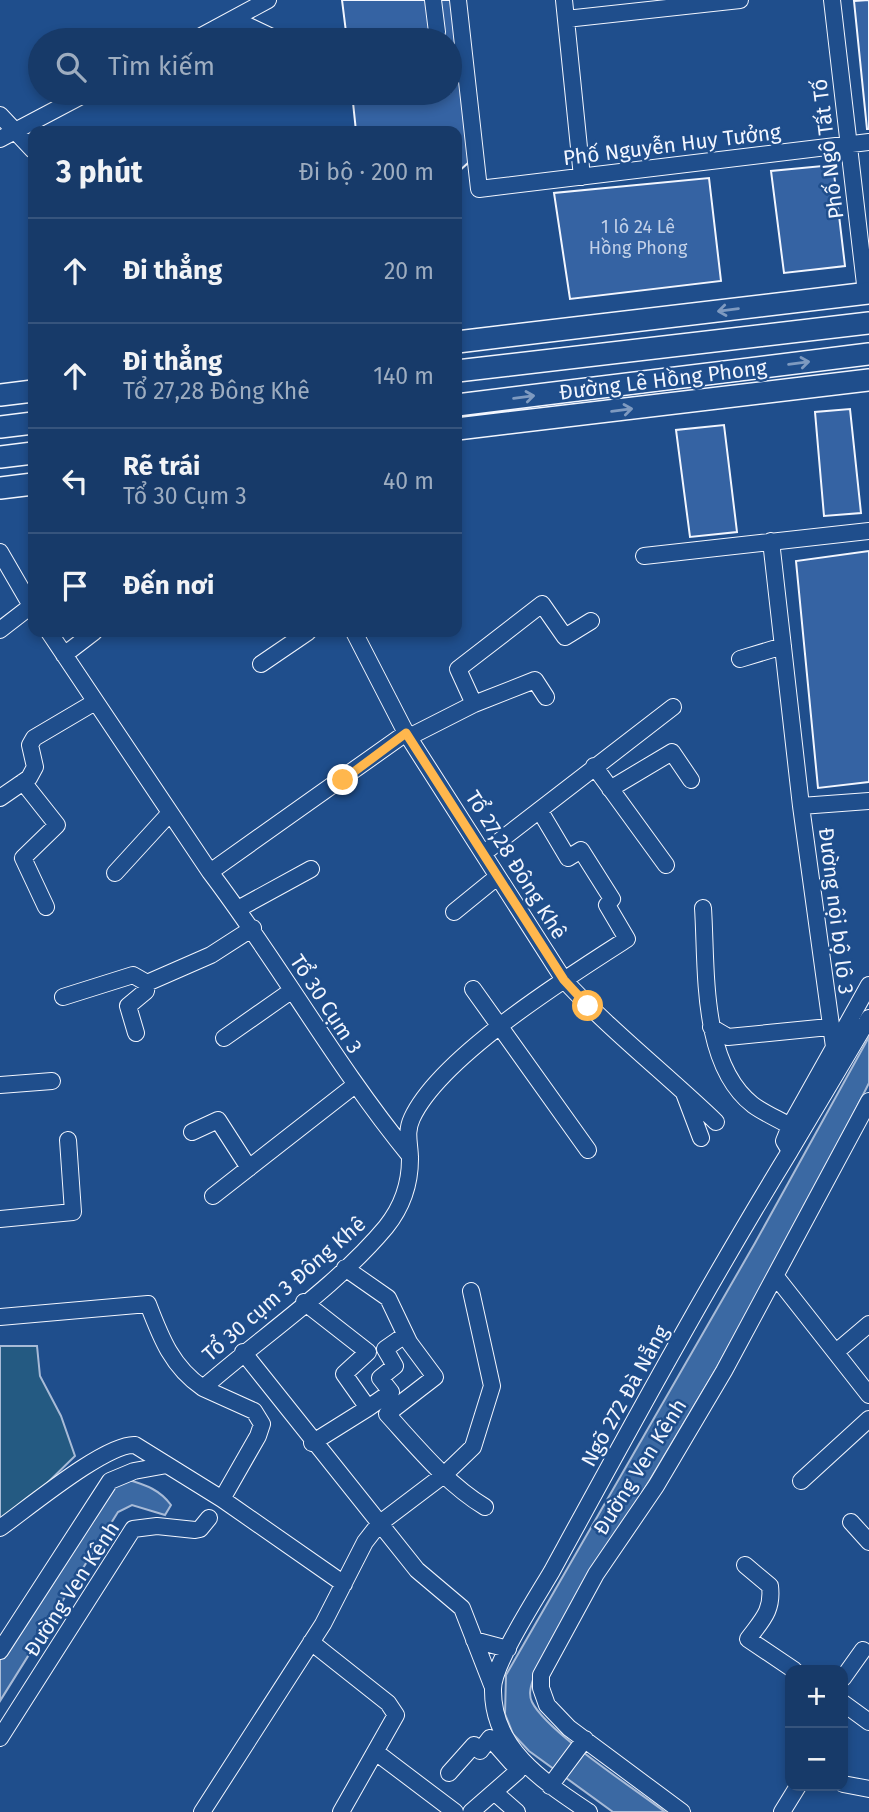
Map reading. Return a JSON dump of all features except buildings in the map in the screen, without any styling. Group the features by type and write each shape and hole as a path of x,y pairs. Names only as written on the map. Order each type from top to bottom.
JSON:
{"main road":[{"path":"462,341 867,293"},
{"name":"Đường Lê Hồng Phong","path":"462,370 869,323"},
{"name":"Đường Lê Hồng Phong","path":"462,404 869,354"},
{"name":"Đường Lê Hồng Phong","path":"462,428 869,380"},
{"path":"0,395 28,392"},
{"path":"0,427 28,424"},
{"path":"0,457 28,454"},
{"path":"0,488 28,485"}],"street":[{"path":"219,28 268,0"},
{"path":"433,0 436,28"},
{"name":"Phố Nguyễn Huy Tưởng","path":"458,0 461,28"},
{"path":"564,0 582,177"},
{"path":"566,19 740,0"},
{"name":"Phố Ngô Tất Tố","path":"832,0 867,293"},
{"path":"236,20 253,28"},
{"name":"Phố Nguyễn Huy Tưởng","path":"462,36 479,189 869,142"},
{"path":"0,139 15,128 62,105"},
{"path":"0,115 28,144"},
{"path":"644,556 869,531"},
{"path":"771,541 801,806"},
{"path":"0,552 28,600"},
{"path":"474,704 458,669 542,604 565,638 591,621"},
{"path":"0,631 28,610"},
{"name":"Tổ 30 Cụm 3","path":"51,637 169,814 253,928 291,991 355,1085 411,1156"},
{"path":"64,655 87,637"},
{"path":"261,664 301,637"},
{"name":"Tổ 27,28 Đông Khê","path":"357,637 408,735 564,980"},
{"path":"740,659 783,646"},
{"path":"210,872 408,735 474,704 536,680 546,697"},
{"path":"0,798 23,782 35,767 30,745 34,738 95,702"},
{"path":"484,853 673,707"},
{"path":"610,789 672,752 691,780"},
{"path":"594,766 666,865"},
{"path":"23,782 57,825 23,858 46,907"},
{"name":"Đường nội bộ lô 3","path":"834,1047 801,806 869,801"},
{"name":"Tổ 30 cụm 3 Đông Khê","path":"0,1317 148,1304 170,1355 189,1379 203,1388 345,1268 387,1226 408,1189 411,1156 407,1141 413,1116 438,1080 564,980 627,939 607,905 612,899 581,850 568,858 540,811"},
{"path":"115,873 169,814"},
{"path":"238,909 311,869"},
{"path":"454,912 497,877"},
{"path":"702,908 712,1027 722,1066 751,1104 790,1126"},
{"path":"64,997 133,975 147,982 211,955 253,928"},
{"path":"564,980 588,1006 681,1087 716,1122"},
{"path":"136,1033 128,1006 146,991 147,982"},
{"name":"Ngõ 272 Đà Nẵng","path":"492,1685 508,1649 790,1151 784,1141 790,1126 869,985"},
{"path":"472,989 588,1150"},
{"path":"225,1038 291,991"},
{"path":"790,1151 869,1018"},
{"path":"712,1027 728,1037 830,1027"},
{"path":"0,1085 52,1081"},
{"path":"213,1196 355,1085"},
{"path":"681,1087 701,1138"},
{"name":"Đường Ven Kênh","path":"682,1812 583,1741 547,1705 541,1688 541,1675 596,1574 656,1486 777,1278 867,1110"},
{"path":"192,1132 218,1120 249,1168"},
{"path":"0,1219 73,1212 68,1140"},
{"path":"345,1268 388,1298 405,1335 435,1377 387,1414 467,1496 485,1507"},
{"path":"777,1278 869,1395"},
{"path":"202,1812 311,1642 344,1584 355,1558 379,1524 445,1474 473,1447 492,1386 471,1291"},
{"path":"304,1302 368,1352 344,1374 368,1408"},
{"path":"836,1352 869,1324"},
{"path":"312,1443 390,1392 380,1378 395,1367 385,1349 405,1335"},
{"path":"243,1352 312,1443 417,1570 462,1608 492,1685 494,1705 505,1737 517,1763"},
{"path":"203,1388 254,1411 291,1416"},
{"path":"222,1499 258,1436 262,1424 254,1411"},
{"path":"801,1481 869,1419"},
{"path":"0,1528 90,1464 119,1447 135,1445 222,1499 344,1584"},
{"path":"0,1651 110,1481 134,1471 167,1465"},
{"name":"Đường Ven Kênh","path":"0,1738 133,1530 157,1526 195,1530 200,1529 209,1518"},
{"path":"851,1522 869,1542"},
{"path":"745,1565 770,1586 772,1606 748,1639 787,1665"},
{"path":"474,1640 508,1649"},
{"path":"311,1642 388,1703 396,1715 341,1812"},
{"path":"848,1671 863,1650"},
{"path":"848,1707 869,1722"},
{"path":"449,1773 474,1745 480,1751 490,1738 517,1763 553,1782 589,1812"},
{"path":"553,1782 583,1741"},
{"path":"377,1752 434,1805 455,1812"},
{"path":"471,1812 494,1792 517,1763"},
{"path":"848,1785 869,1789"},
{"path":"782,1812 794,1791"},
{"path":"494,1792 517,1812"}],"shaded area":[{"path":"869,1037 869,1083 820,1181 719,1364 536,1671 532,1683 532,1702 555,1729 665,1812 613,1812 529,1751 513,1734 505,1714 506,1675 755,1243"},
{"path":"0,1346 37,1346 40,1376 61,1416 75,1456 38,1492 0,1521"},
{"path":"129,1480 152,1489 171,1505 165,1515 132,1505 118,1512 0,1701 0,1657 112,1486"}],"route":[{"path":"343,780 406,733 564,980 588,1006"}]}
